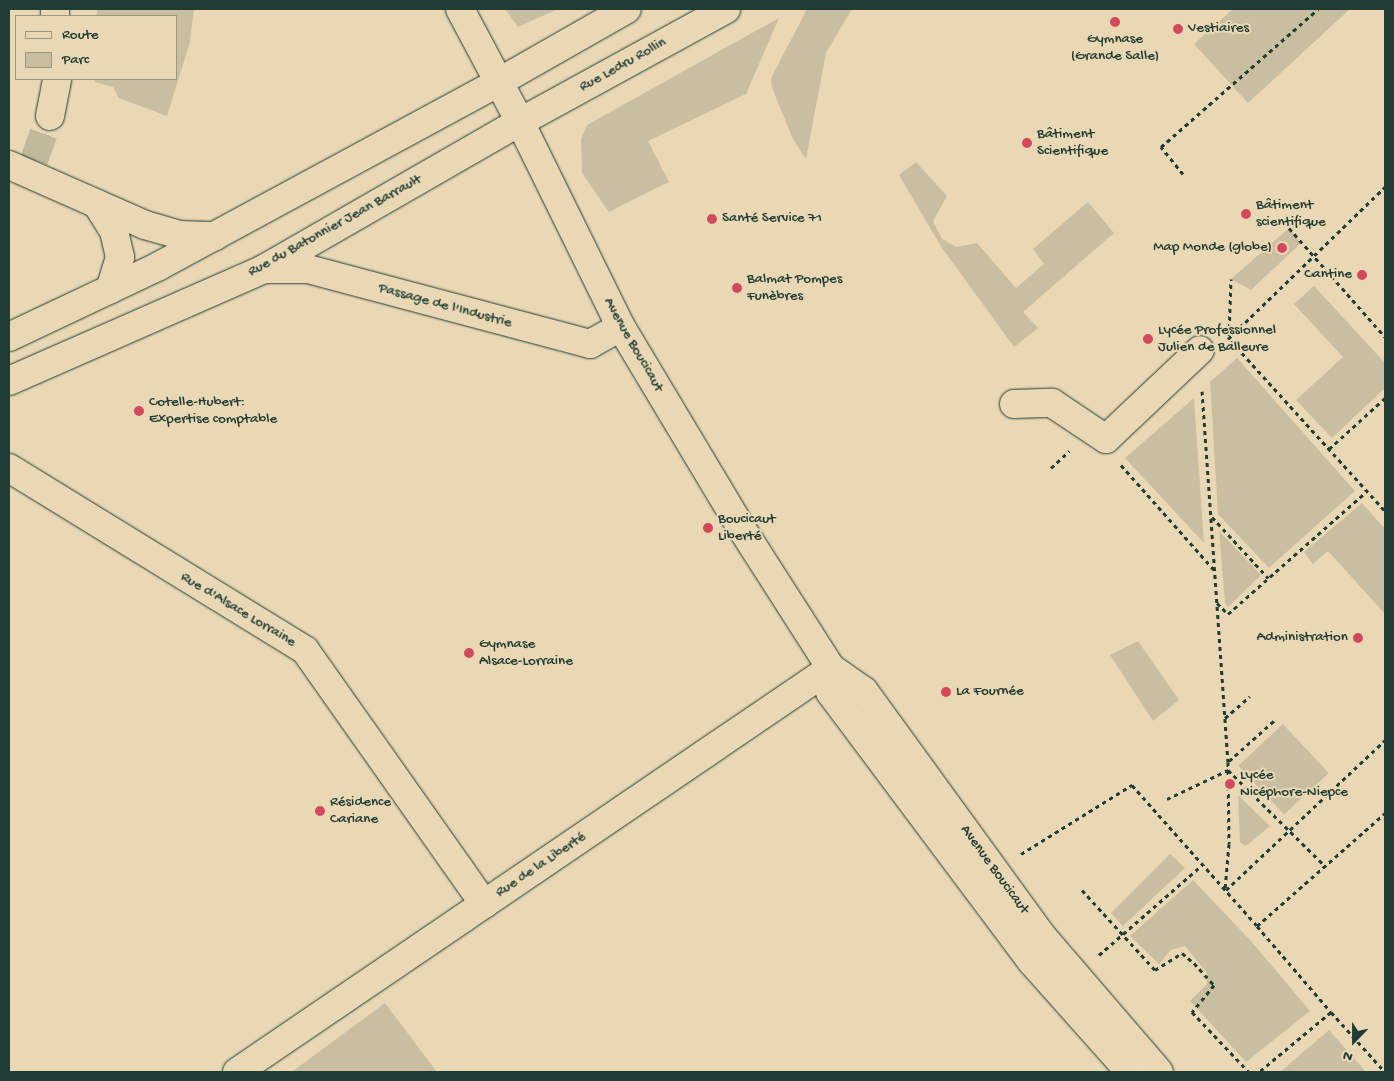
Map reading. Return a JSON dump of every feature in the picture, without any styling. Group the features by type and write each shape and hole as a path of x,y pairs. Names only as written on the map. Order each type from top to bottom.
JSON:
{"main road":[{"name":"Avenue Boucicaut","path":"460,9 520,122 621,327 742,529 831,668 864,691 1042,936 1160,1072"},
{"path":"9,337 110,290 215,236 499,82 627,9"},
{"name":"Rue Ledru Rollin","path":"520,122 726,9"},
{"path":"50,116 57,80"},
{"name":"Rue du Batonnier Jean Barrault","path":"9,383 264,269 520,122"},
{"path":"24,166 97,204 145,226 179,234 215,236"},
{"path":"97,204 114,231 120,257 110,290"},
{"name":"Passage de l'Industrie","path":"264,269 308,270 590,344 621,327"},
{"path":"1014,404 1052,403 1106,439 1200,350"},
{"name":"Rue d'Alsace Lorraine","path":"9,468 306,650 484,904"},
{"name":"Avenue Boucicaut","path":"831,668 830,692 1032,962 1130,1072"},
{"name":"Rue de la Liberté","path":"249,1069 484,904 831,668"}],"path":[{"path":"1183,174 1161,147 1318,9"},
{"path":"1225,890 1230,844 1228,762 1200,350 1229,339 1385,187"},
{"path":"1289,228 1385,337"},
{"path":"1231,279 1229,339 1385,511"},
{"path":"1329,449 1385,398"},
{"path":"1106,439 1119,464 1215,572"},
{"path":"1217,602 1228,614 1367,491"},
{"path":"1211,516 1268,578"},
{"path":"1225,718 1250,696"},
{"path":"1228,762 1276,719"},
{"path":"1225,890 1385,740"},
{"path":"1228,770 1325,866"},
{"path":"1166,799 1228,770"},
{"path":"1014,861 1132,785 1384,1072"},
{"path":"1257,926 1385,813"},
{"path":"1092,961 1202,865"},
{"path":"1082,890 1155,970 1182,953 1194,963 1214,985 1192,1012 1249,1072"},
{"path":"1259,1072 1331,1012"}],"green space":[{"path":"98,9 194,9 190,42 167,116 119,98 113,87 95,82 95,80 178,80 178,15 96,15"},
{"path":"505,9 558,9 518,27"},
{"path":"807,9 852,9 826,53 806,159 793,139 772,88 771,78"},
{"path":"1233,9 1350,9 1248,103 1194,44"},
{"path":"779,18 746,94 648,141 669,182 609,212 582,173 581,139 587,125"},
{"path":"916,162 947,196 933,221 942,239 956,247 977,243 1016,288 1044,264 1033,249 1088,202 1114,233 1023,312 1038,328 1014,347 942,248 899,175"},
{"path":"1289,228 1301,243 1251,290 1231,279"},
{"path":"1314,286 1385,363 1385,388 1332,438 1296,400 1343,357 1294,304"},
{"path":"1237,358 1355,491 1269,568 1218,514 1210,382"},
{"path":"1194,398 1204,543 1125,458"},
{"path":"1362,503 1385,529 1385,614 1328,551 1313,564 1304,552"},
{"path":"1219,531 1261,575 1228,607 1225,603"},
{"path":"1138,641 1179,700 1153,721 1110,655"},
{"path":"1283,724 1329,773 1284,815 1238,766"},
{"path":"1238,795 1270,826 1246,846 1240,842"},
{"path":"1170,854 1185,868 1123,926 1111,913"},
{"path":"1193,880 1251,941 1310,1011 1246,1062 1190,1001 1207,984 1207,973 1185,946 1171,950 1159,964 1130,936"},
{"path":"385,1003 437,1072 293,1071"},
{"path":"1329,1030 1366,1072 1280,1072"}],"tunnel":[{"path":"34,160 50,116"}],"place":[{"name":"Gymnase (Grande Salle)","path":"1115,22"},
{"name":"Vestiaires","path":"1178,29"},
{"name":"Bâtiment Scientifique","path":"1027,143"},
{"name":"Bâtiment scientifique","path":"1246,214"},
{"name":"Santé Service 71","path":"712,219"},
{"name":"Map Monde (globe)","path":"1282,248"},
{"name":"Cantine","path":"1362,275"},
{"name":"Balmat Pompes Funèbres","path":"737,288"},
{"name":"Lycée Professionnel Julien de Balleure","path":"1148,339"},
{"name":"Cotelle-Hubert: Expertise comptable","path":"139,411"},
{"name":"Boucicaut Liberté","path":"708,528"},
{"name":"Administration","path":"1358,638"},
{"name":"Gymnase Alsace-Lorraine","path":"469,653"},
{"name":"La Fournée","path":"946,692"},
{"name":"Lycée Nicéphore-Niepce","path":"1230,784"},
{"name":"Résidence Cariane","path":"320,811"}]}
